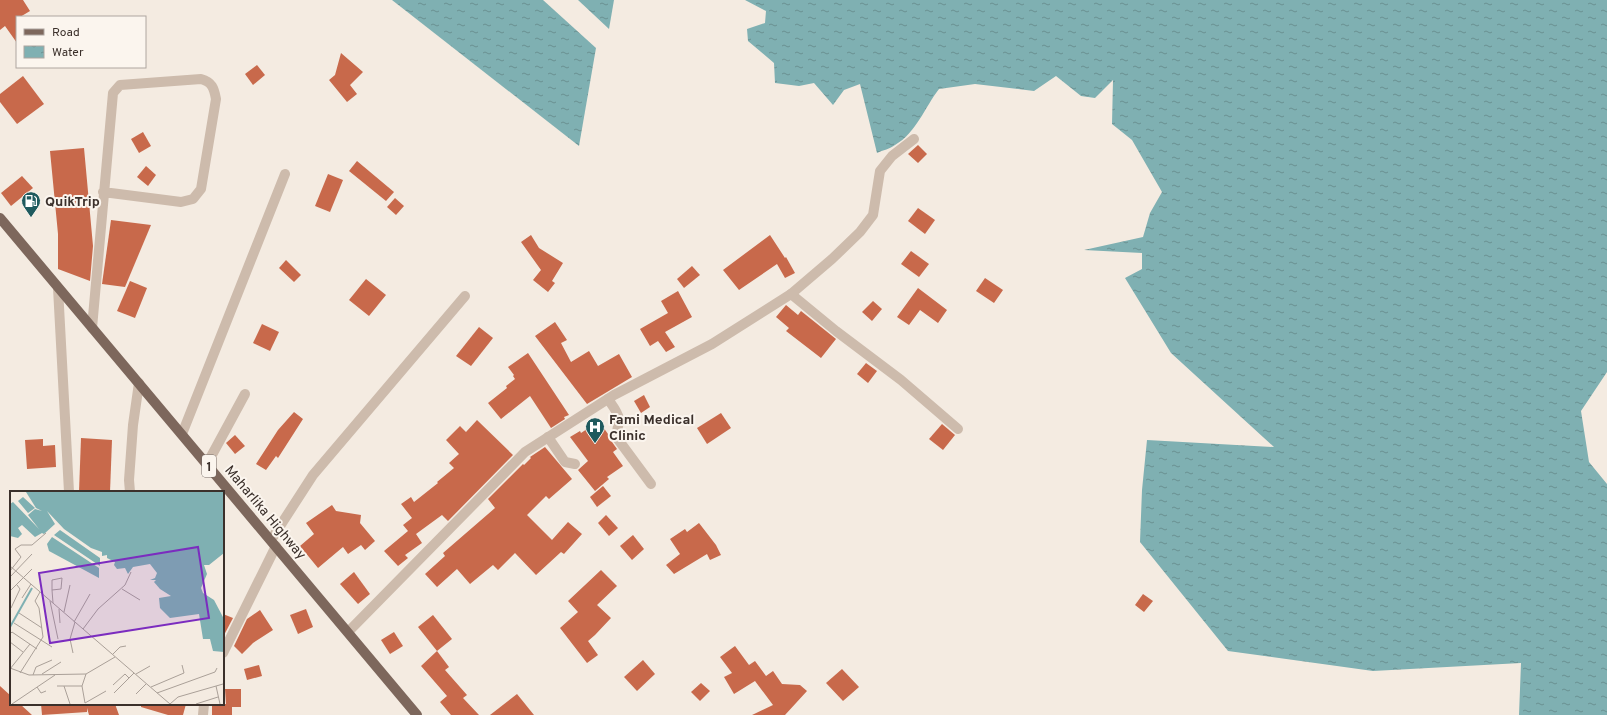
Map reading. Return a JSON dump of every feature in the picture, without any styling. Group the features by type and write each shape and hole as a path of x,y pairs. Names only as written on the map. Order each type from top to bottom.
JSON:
{"main road":[{"name":"Maharlika Highway","path":"0,218 416,715"}],"street":[{"path":"92,328 103,192 113,93 120,86 201,79 206,80 213,86 216,99 201,189 193,199 181,202 103,192"},
{"path":"348,632 525,452 608,399 712,344 791,294 832,259 860,232 873,215 880,171 892,156 914,139"},
{"path":"182,434 285,174"},
{"path":"58,288 69,491"},
{"path":"791,294 836,331 901,380 958,429"},
{"path":"224,651 273,543 313,475 465,296"},
{"path":"130,491 129,480 133,425 138,383"},
{"path":"207,464 245,394"},
{"path":"608,399 618,414 619,420 616,431 617,438 651,484"},
{"path":"548,437 565,462 575,464"}],"water":[{"path":"392,0 543,0 596,48 579,146"},
{"path":"578,0 614,0 609,29"},
{"path":"745,0 1607,0 1607,372 1581,411 1589,462 1607,484 1607,715 1519,715 1521,663 1373,671 1228,651 1140,542 1142,490 1147,440 1274,447 1171,353 1125,278 1142,269 1142,253 1084,250 1143,237 1150,213 1162,192 1132,140 1112,124 1113,80 1095,98 1081,96 1056,76 1034,91 975,84 939,89 909,134 893,146 877,153 860,84 844,90 833,105 814,83 799,86 775,83 774,63 748,41 747,29 765,23 766,11"}],"building":[{"path":"0,0 23,0 30,11 22,16 16,16 16,42 5,26 0,30"},
{"path":"341,53 363,72 350,85 357,94 347,102 329,80 335,75"},
{"path":"257,65 265,75 253,85 245,74"},
{"path":"23,76 44,104 17,124 0,102 0,94"},
{"path":"143,132 151,146 139,153 131,139"},
{"path":"918,145 927,154 918,163 908,154"},
{"path":"84,148 93,246 90,281 58,269 58,234 50,151"},
{"path":"357,161 394,192 386,201 349,171"},
{"path":"146,166 156,175 148,186 137,177"},
{"path":"328,174 343,180 330,212 315,206"},
{"path":"22,176 33,188 11,206 1,193"},
{"path":"395,198 404,206 396,215 387,207"},
{"path":"918,208 935,220 925,234 908,221"},
{"path":"111,220 151,225 125,287 102,284"},
{"path":"531,235 539,248 563,263 552,281 555,283 548,292 533,280 541,270 521,242"},
{"path":"770,235 785,258 786,257 795,273 785,278 777,264 739,290 723,270"},
{"path":"911,251 929,264 919,277 901,264"},
{"path":"286,260 301,275 294,282 279,268"},
{"path":"692,266 700,275 684,288 677,279"},
{"path":"985,278 1003,290 994,303 976,291"},
{"path":"366,279 386,295 369,316 349,300"},
{"path":"130,281 147,288 135,318 117,311"},
{"path":"918,288 947,310 938,323 920,310 909,325 897,317"},
{"path":"678,291 692,317 665,332 675,347 666,352 658,341 650,346 640,329 668,313 661,301"},
{"path":"873,301 882,309 872,321 862,312"},
{"path":"786,305 798,315 801,311 836,339 821,358 786,331 789,328 776,317"},
{"path":"555,322 567,340 561,343 571,362 589,351 598,366 619,354 632,377 587,404 535,336"},
{"path":"262,324 279,332 270,351 253,343"},
{"path":"479,327 493,338 471,366 456,356"},
{"path":"528,353 569,415 564,417 565,419 551,428 530,396 501,419 488,403 507,388 506,386 515,379 508,367"},
{"path":"866,363 877,371 868,383 857,374"},
{"path":"644,395 650,407 641,413 634,401"},
{"path":"294,412 303,419 278,458 276,456 266,470 256,464 278,430"},
{"path":"721,413 731,428 707,444 697,428"},
{"path":"477,420 513,455 448,521 442,515 416,534 422,543 405,555 408,558 398,566 384,551 408,531 403,525 412,518 401,504 411,497 414,502 454,468 449,463 459,454 446,440 460,426 466,432"},
{"path":"599,421 617,449 613,452 623,466 607,477 609,479 595,491 578,470 588,461 570,437 580,431 581,433"},
{"path":"942,424 955,435 943,450 929,439"},
{"path":"235,435 245,446 235,454 226,443"},
{"path":"81,438 112,440 110,491 79,491"},
{"path":"43,439 43,446 55,445 56,467 27,469 25,440"},
{"path":"545,447 572,479 549,499 546,496 527,515 552,540 568,522 582,534 564,554 561,552 536,575 515,553 498,570 493,565 470,584 457,569 437,587 425,574 445,556 443,553 495,508 488,499 531,458 530,457"},
{"path":"603,486 611,496 597,507 590,497"},
{"path":"332,505 336,511 361,515 360,523 375,541 365,550 361,545 348,554 343,547 318,568 300,546 314,534 306,523"},
{"path":"606,515 618,528 609,536 598,523"},
{"path":"699,523 716,545 721,555 710,560 707,554 674,574 666,565 680,554 670,539 685,529 687,532"},
{"path":"633,535 644,549 632,560 620,546"},
{"path":"601,570 617,586 597,605 611,618 588,641 598,655 587,663 560,628 578,612 568,601"},
{"path":"354,572 370,594 358,604 340,584"},
{"path":"1143,594 1153,601 1144,612 1135,605"},
{"path":"306,609 313,627 298,634 290,615"},
{"path":"260,610 273,630 253,643 242,654 234,646 247,619"},
{"path":"224,614 233,618 224,635"},
{"path":"433,615 452,639 437,651 418,627"},
{"path":"394,632 403,646 390,654 381,640"},
{"path":"735,646 749,665 755,661 766,676 773,671 782,684 800,685 807,691 785,715 752,715 773,705 755,681 734,694 724,677 732,673 720,657"},
{"path":"437,651 449,667 445,670 467,695 463,698 479,715 451,715 440,702 447,696 421,666"},
{"path":"643,660 655,674 637,691 624,677"},
{"path":"259,665 262,676 247,680 244,669"},
{"path":"842,669 859,687 843,701 826,683"},
{"path":"701,683 710,691 700,701 691,692"},
{"path":"0,686 10,695 10,705 21,705 32,715 0,715"},
{"path":"225,689 241,689 241,707 232,707 232,715 212,715 212,705 226,704"},
{"path":"517,694 534,715 490,715"},
{"path":"41,705 115,705 119,715 89,715 87,708 87,712 42,715"},
{"path":"141,705 186,705 183,715 168,715 141,707"}],"place":[{"name":"QuikTrip","path":"31,218"},
{"name":"Fami Medical Clinic","path":"595,444"}]}
